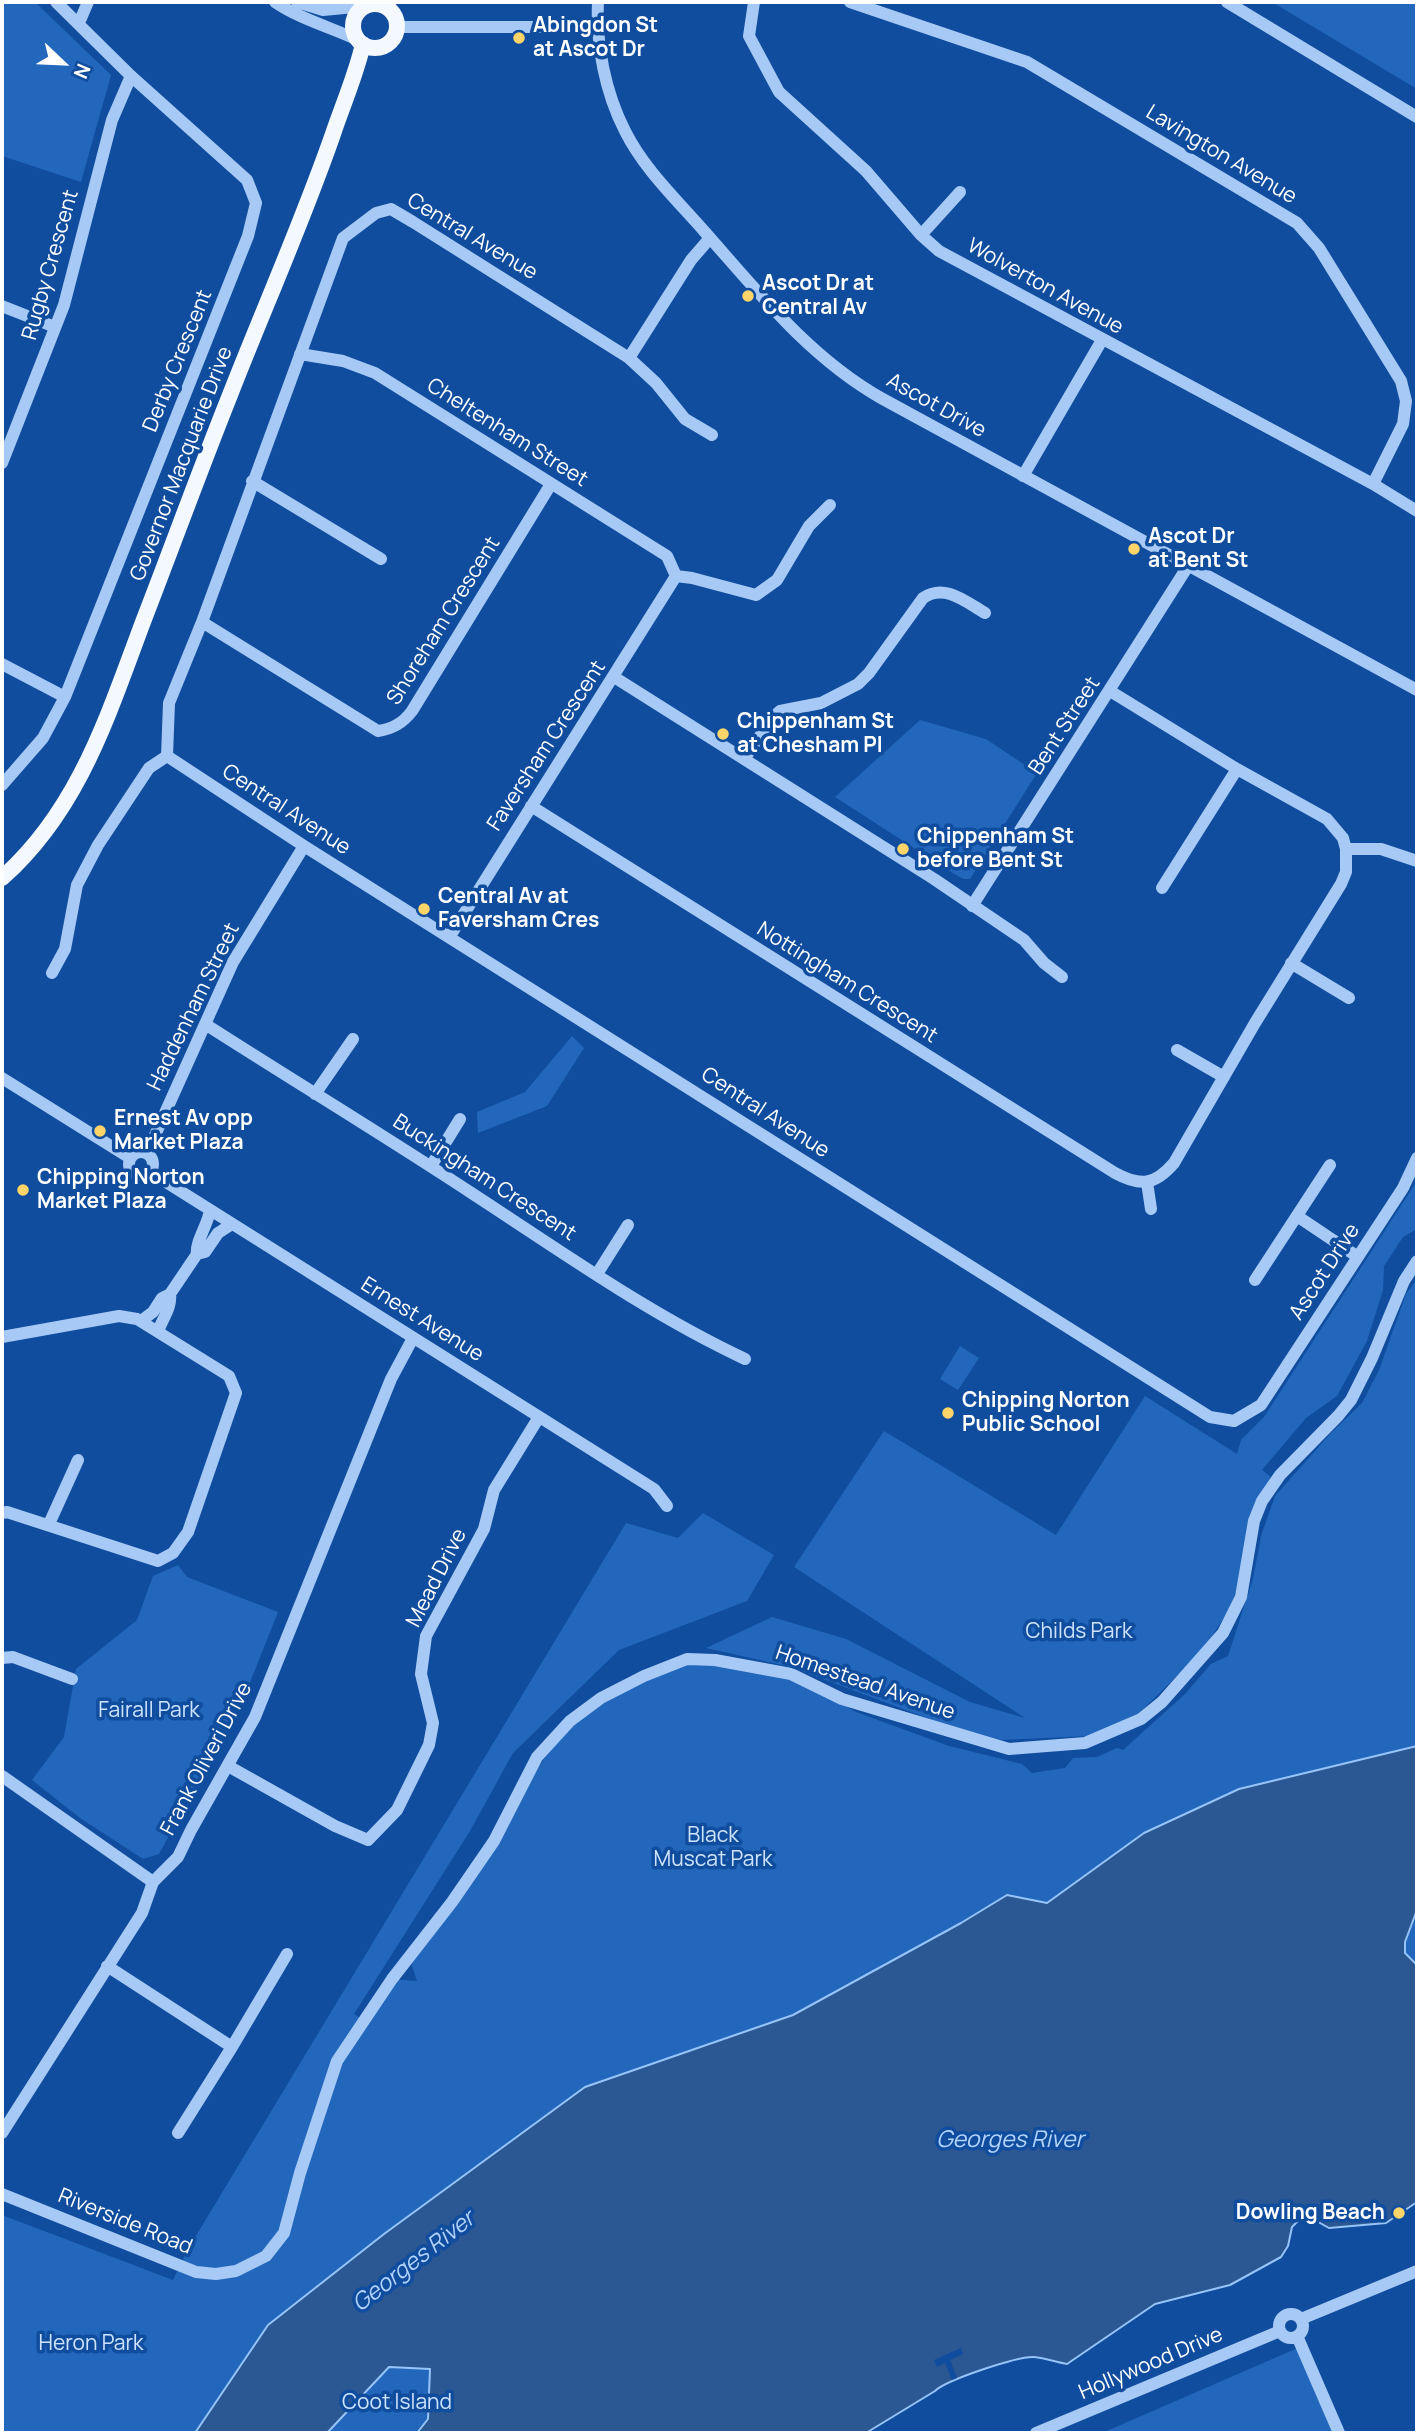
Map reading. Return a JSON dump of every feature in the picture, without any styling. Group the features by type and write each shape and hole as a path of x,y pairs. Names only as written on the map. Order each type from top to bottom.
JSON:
{"main road":[{"path":"374,4 384,6 394,14 396,33 388,44 376,48 360,42 353,28 360,10 374,4"},
{"name":"Governor Macquarie Drive","path":"2,878 52,824 84,769 321,168 357,68 360,42"}],"street":[{"name":"Derby Crescent","path":"2,785 43,738 65,697 248,236 256,202 247,180 131,76 56,2"},
{"path":"79,23 88,2"},
{"path":"275,2 360,42"},
{"path":"297,2 323,10 374,4"},
{"name":"Ascot Drive","path":"598,2 598,27 608,87 624,130 645,163 779,315 836,369 873,393 1417,690"},
{"name":"Wolverton Avenue","path":"754,2 748,36 779,92 866,171 921,235 939,251 1373,484 1417,511"},
{"name":"Lavington Avenue","path":"850,2 1027,62 1297,223 1319,248 1401,381 1406,401 1403,424 1373,484"},
{"path":"1227,2 1417,117"},
{"path":"397,27 598,27"},
{"name":"Rugby Crescent","path":"2,463 64,305 111,120 131,76"},
{"path":"921,235 960,192"},
{"name":"Central Avenue","path":"629,358 391,209 376,213 343,237 202,622 169,703 167,756 304,846 1210,1417 1234,1421 1261,1405"},
{"path":"710,238 691,260 629,358 656,383 685,419 712,435"},
{"path":"2,306 55,327"},
{"path":"1023,475 1102,340"},
{"name":"Cheltenham Street","path":"300,354 343,361 375,373 667,556 676,576"},
{"path":"252,481 381,559"},
{"name":"Shoreham Crescent","path":"202,622 377,731 385,730 404,722 412,711 551,484"},
{"path":"676,576 756,595 777,580 809,526 830,505"},
{"name":"Bent Street","path":"972,906 1188,566"},
{"name":"Faversham Crescent","path":"450,936 676,576"},
{"path":"745,758 772,718 780,711 821,703 858,684 928,594 947,592 985,613"},
{"path":"2,664 65,697"},
{"path":"614,677 934,879 1024,940 1044,963 1062,977"},
{"path":"1110,691 1237,769 1326,819 1336,828 1346,849 1346,872 1341,884 1291,963 1174,1163 1157,1179 1147,1182 1151,1209"},
{"path":"52,973 65,949 77,885 98,845 149,768 167,756"},
{"path":"1162,888 1237,769"},
{"name":"Nottingham Crescent","path":"531,806 1115,1173 1137,1182 1147,1182"},
{"name":"Haddenham Street","path":"146,1153 243,944 304,846"},
{"path":"1346,849 1381,849 1417,861"},
{"path":"1291,963 1349,998"},
{"name":"Buckingham Crescent","path":"205,1024 431,1166 597,1275 706,1341 745,1359"},
{"path":"315,1094 353,1039"},
{"path":"1177,1050 1224,1077"},
{"path":"2,1078 130,1158"},
{"path":"431,1166 460,1119"},
{"path":"139,1152 146,1153 153,1161 150,1172 139,1176 132,1173 130,1158 139,1152"},
{"name":"Ascot Drive","path":"1261,1405 1403,1188 1417,1158"},
{"path":"1255,1280 1330,1165"},
{"name":"Ernest Avenue","path":"150,1172 654,1489 667,1506"},
{"path":"141,1321 153,1312 162,1298 170,1294 197,1254 196,1246 207,1227 210,1210"},
{"path":"1297,1216 1358,1257"},
{"path":"197,1254 205,1252 218,1233 232,1224"},
{"path":"597,1275 628,1225"},
{"name":"Homestead Avenue","path":"236,2271 266,2256 284,2234 300,2172 337,2062 392,1979 452,1902 494,1841 537,1757 570,1721 601,1698 687,1658 715,1660 791,1674 842,1699 1009,1749 1085,1743 1141,1719 1162,1702 1223,1633 1241,1597 1254,1521 1262,1501 1280,1475 1351,1400 1404,1281 1417,1261"},
{"path":"158,1332 171,1304 170,1294"},
{"path":"2,1337 119,1316 141,1321 229,1376 236,1393 188,1532 173,1553 158,1561 49,1524 7,1512 2,1513"},
{"name":"Frank Oliveri Drive","path":"2,2133 142,1913 153,1882 178,1857 255,1717 391,1379 414,1338"},
{"name":"Mead Drive","path":"228,1766 335,1826 368,1840 397,1810 429,1745 433,1723 421,1674 426,1636 484,1529 494,1490 539,1417"},
{"path":"49,1524 78,1460"},
{"path":"2,1658 13,1657 72,1679"},
{"path":"2,1776 153,1882"},
{"path":"178,2133 287,1954"},
{"path":"107,1966 232,2047"},
{"name":"Riverside Road","path":"2,2194 196,2272 216,2274 236,2271"},
{"path":"1301,2319 1417,2271"},
{"path":"1287,2315 1301,2319 1303,2327 1297,2336 1289,2338 1280,2331 1281,2320 1287,2315"},
{"name":"Hollywood Drive","path":"1036,2433 1280,2331"},
{"path":"1297,2336 1339,2433"}],"green space":[{"path":"2,2 35,2 111,75 81,182 2,156"},
{"path":"1272,2 1417,2 1417,89"},
{"path":"920,720 986,739 1037,773 970,879 956,875 835,797"},
{"path":"572,1036 584,1048 547,1106 478,1133 477,1112 525,1092"},
{"name":"Childs Park","path":"1417,1181 1417,1229 1403,1237 1384,1266 1383,1290 1367,1341 1337,1396 1306,1418 1262,1470 1271,1477 1251,1514 1237,1590 1228,1611 1209,1641 1137,1715 1089,1736 1001,1740 943,1724 791,1667 706,1648 772,1617 846,1639 970,1702 1025,1718 794,1567 884,1431 1056,1535 1145,1396 1237,1454 1241,1440 1264,1417"},
{"path":"1417,1279 1417,1746 1239,1789 1144,1833 1047,1903 1007,1895 962,1923 793,2015 585,2087 384,2234 268,2325 195,2433 2,2433 2,2215 173,2280 188,2249 626,1523 678,1538 703,1513 774,1555 747,1601 619,1650 513,1753 470,1831 354,2014 364,2020 392,1979 417,1981 409,1957 570,1721 687,1659 791,1674 856,1712 949,1746 1022,1764 1032,1773 1065,1768 1073,1758 1097,1757 1117,1748 1123,1750 1185,1694 1211,1664 1228,1656 1253,1579 1261,1536 1275,1496 1331,1433 1362,1403 1379,1370 1406,1294"},
{"path":"960,1346 979,1358 958,1390 940,1379"},
{"name":"Fairall Park","path":"178,1565 187,1577 278,1612 239,1710 159,1854 143,1859 80,1818 32,1780 64,1737 76,1669 137,1620 153,1576"},
{"path":"1417,1910 1417,1965 1406,1953 1405,1939"},
{"path":"1300,2347 1336,2433 1102,2433"},
{"name":"Coot Island","path":"388,2367 430,2369 428,2419 417,2433 327,2433"}],"water":[{"name":"Georges River","path":"1417,1746 1417,1910 1405,1942 1405,1953 1417,1965 1417,2202 1386,2223 1329,2228 1311,2218 1300,2219 1292,2227 1288,2246 1281,2257 1230,2285 1155,2304 1067,2364 1034,2357 999,2364 967,2375 942,2386 866,2433 417,2433 428,2419 430,2369 389,2367 327,2433 195,2433 268,2325 384,2234 585,2087 793,2015 1007,1895 1047,1903 1144,1833 1239,1789"}],"pier":[{"path":"961,2348 963,2354 950,2360 957,2378 952,2380 945,2363 937,2367 934,2360"}],"place":[{"name":"Abingdon St at Ascot Dr","path":"519,38"},
{"name":"Ascot Dr at Central Av","path":"748,296"},
{"name":"Ascot Dr at Bent St","path":"1134,549"},
{"name":"Chippenham St at Chesham Pl","path":"723,734"},
{"name":"Chippenham St before Bent St","path":"903,849"},
{"name":"Central Av at Faversham Cres","path":"424,909"},
{"name":"Ernest Av opp Market Plaza","path":"100,1131"},
{"name":"Chipping Norton Market Plaza","path":"23,1190"},
{"name":"Chipping Norton Public School","path":"948,1413"},
{"name":"Dowling Beach","path":"1399,2213"}],"park label":[{"name":"Black Muscat Park","path":"713,1848"},
{"name":"Heron Park","path":"91,2344"}]}
